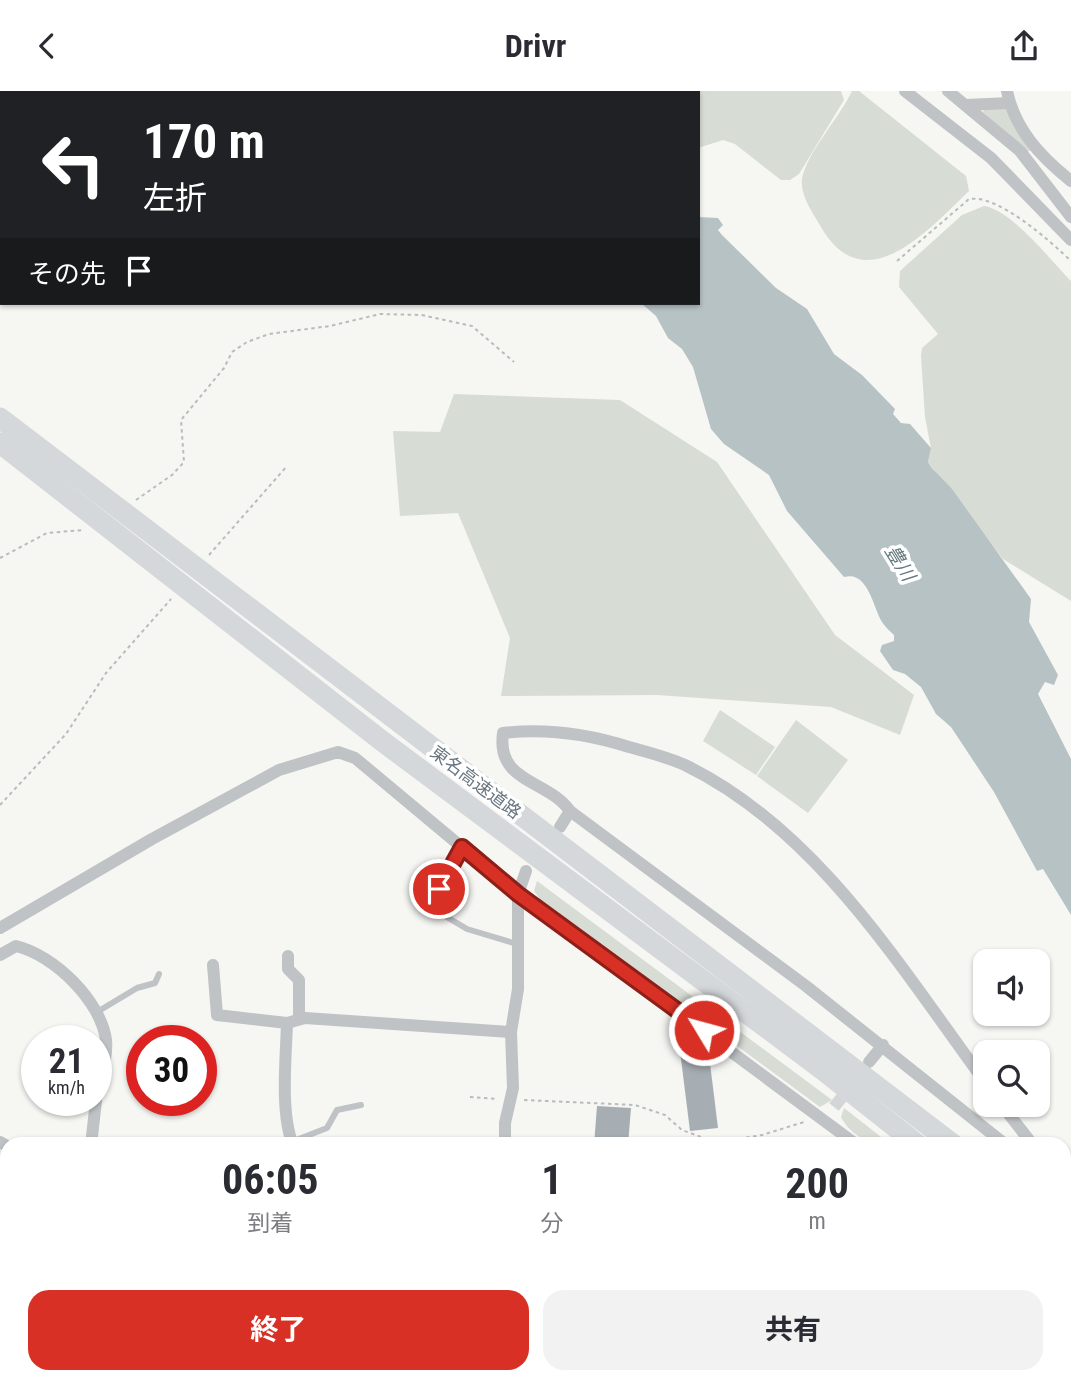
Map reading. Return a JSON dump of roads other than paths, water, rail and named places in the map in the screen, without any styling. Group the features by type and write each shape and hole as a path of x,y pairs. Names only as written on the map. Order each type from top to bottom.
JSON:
{"highway":[{"name":"東名高速道路","path":"0,418 943,1137"},
{"name":"東名高速道路","path":"0,443 382,741 823,1070 908,1137"}],"street":[{"path":"905,91 991,158 1071,240"},
{"path":"948,91 1020,151 1071,216"},
{"path":"966,105 1008,97 1031,143 1071,181"},
{"path":"973,1066 891,954 831,881 791,839 749,804 683,764 602,739 549,731 503,733 505,761 512,771 560,797 570,811 883,1045 996,1137"},
{"path":"1,929 152,839 279,770 338,752 355,758 518,894 848,1137"},
{"path":"560,827 570,811"},
{"path":"505,1137 514,1065 512,1032 518,989 518,894 526,871"},
{"path":"0,955 16,946 27,949 57,969 97,1012 101,1025"},
{"path":"288,956 288,969 299,980 286,1086 290,1137"},
{"path":"213,965 218,1015 512,1032"},
{"path":"869,1062 883,1045"},
{"path":"822,1117 834,1107"},
{"path":"92,1137 94,1116"},
{"path":"1011,1117 1027,1137"}],"lane":[{"path":"462,847 439,889 435,910 467,929 519,945"},
{"path":"97,1012 137,988 155,983 159,974"},
{"path":"306,1137 327,1128 337,1110 361,1105"}],"water":[{"name":"豊川","path":"700,217 718,218 723,225 718,230 722,235 776,288 807,309 834,354 862,375 895,409 893,414 901,423 910,424 931,448 928,462 952,489 1031,599 1029,622 1058,675 1054,685 1045,682 1038,694 1071,759 1071,915 1043,869 1037,871 994,792 951,727 936,714 921,687 905,674 893,670 880,651 882,645 894,641 894,635 882,622 864,584 852,576 844,577 787,511 769,475 724,444 711,429 693,367 682,349 668,338 656,316 643,305 700,305"}],"tunnel":[{"path":"834,1107 850,1087"}]}
